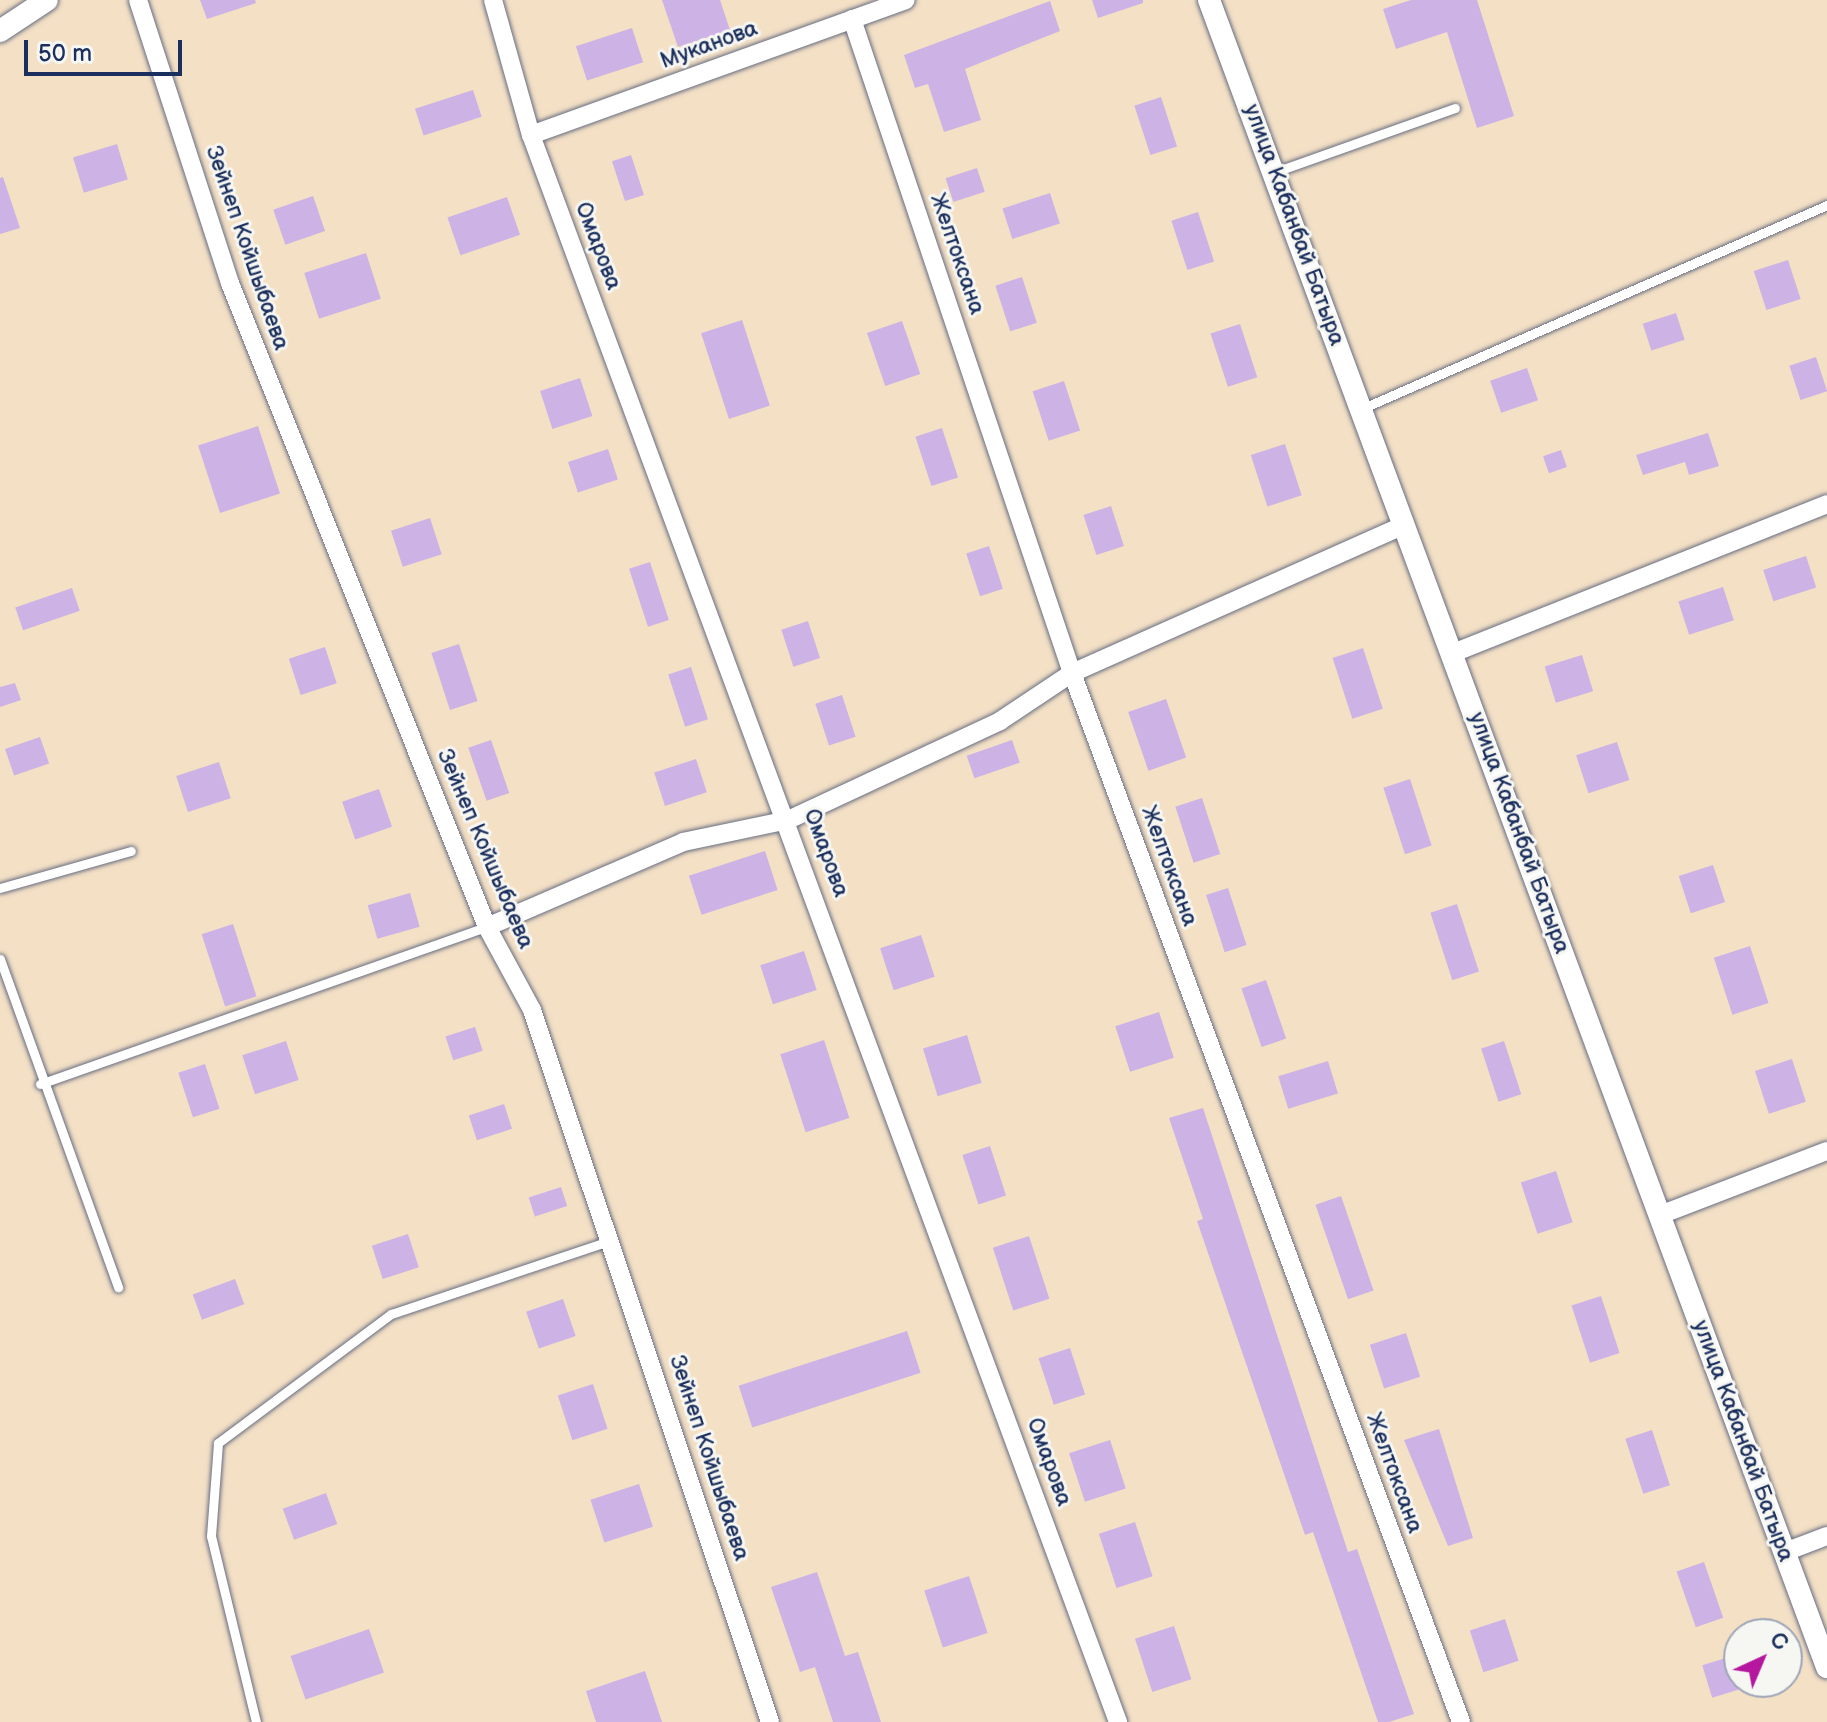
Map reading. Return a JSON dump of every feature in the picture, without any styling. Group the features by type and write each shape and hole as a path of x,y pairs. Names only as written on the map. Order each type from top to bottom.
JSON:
{"street":[{"path":"0,31 47,0"},
{"name":"Зейнеп Койшыбаева","path":"138,0 230,283 487,927 532,1010 612,1240 770,1722"},
{"name":"Омарова","path":"493,0 531,135 788,820 1118,1722"},
{"name":"Муканова","path":"531,135 905,0"},
{"name":"улица Кабанбай Батыра","path":"1209,0 1827,1667"},
{"name":"Желтоксана","path":"852,19 1072,673 1461,1722"},
{"path":"1453,653 1827,504"},
{"path":"487,927 683,842 788,820 1000,721 1072,673 1405,525"},
{"path":"1660,1215 1827,1151"},
{"path":"1785,1552 1827,1536"}],"lane":[{"path":"1275,172 1455,108"},
{"path":"1361,409 1827,205"},
{"path":"0,888 131,851"},
{"path":"40,1084 487,927"},
{"path":"0,959 40,1084 118,1287"},
{"path":"256,1722 211,1536 218,1443 391,1314 612,1240"}],"building":[{"path":"200,0 255,0 256,3 207,19"},
{"path":"662,0 720,0 730,30 678,47"},
{"path":"1092,0 1143,0 1143,3 1098,18"},
{"path":"1411,0 1477,0 1514,116 1477,128 1447,32 1396,49 1383,9"},
{"path":"1050,1 1060,31 965,69 981,120 944,132 928,84 915,88 904,55"},
{"path":"632,28 643,62 587,80 576,46"},
{"path":"473,90 482,117 424,135 415,109"},
{"path":"1161,97 1177,146 1150,155 1134,106"},
{"path":"117,144 128,179 84,193 73,157"},
{"path":"631,155 644,195 625,201 612,161"},
{"path":"977,168 985,192 953,202 946,178"},
{"path":"3,177 20,228 0,234 0,178"},
{"path":"1050,193 1060,223 1012,239 1002,208"},
{"path":"313,196 325,231 285,245 273,210"},
{"path":"507,197 520,235 460,255 447,218"},
{"path":"1198,212 1214,261 1187,270 1171,221"},
{"path":"366,253 381,299 319,319 304,273"},
{"path":"1788,260 1801,299 1766,310 1754,271"},
{"path":"1022,277 1037,323 1010,331 995,286"},
{"path":"1676,313 1685,340 1651,350 1643,324"},
{"path":"742,320 770,406 729,419 701,333"},
{"path":"902,321 920,374 885,386 867,333"},
{"path":"1240,324 1257,377 1228,387 1211,334"},
{"path":"1816,357 1827,391 1800,400 1789,366"},
{"path":"1527,368 1538,400 1501,413 1490,381"},
{"path":"580,378 592,416 552,429 540,391"},
{"path":"1064,381 1080,430 1049,441 1033,391"},
{"path":"258,426 280,494 220,513 198,445"},
{"path":"942,428 958,477 931,486 915,437"},
{"path":"1708,433 1719,466 1689,475 1685,462 1643,475 1636,455"},
{"path":"1285,444 1302,495 1267,506 1251,455"},
{"path":"608,449 618,479 578,492 568,462"},
{"path":"1561,450 1567,467 1549,473 1543,456"},
{"path":"1111,506 1124,546 1096,555 1083,515"},
{"path":"430,518 442,554 403,567 391,531"},
{"path":"989,546 1003,589 980,596 966,553"},
{"path":"1806,556 1816,587 1773,601 1763,570"},
{"path":"650,562 669,620 648,627 629,569"},
{"path":"1723,587 1734,620 1689,635 1678,602"},
{"path":"72,588 80,611 23,630 15,608"},
{"path":"808,621 820,658 793,667 781,630"},
{"path":"459,644 478,701 450,710 431,653"},
{"path":"325,647 337,683 301,695 289,659"},
{"path":"1363,648 1383,709 1352,719 1333,658"},
{"path":"1582,655 1593,691 1556,703 1545,666"},
{"path":"691,667 708,719 685,727 668,674"},
{"path":"15,683 21,700 0,707 0,687"},
{"path":"842,695 856,737 829,745 815,704"},
{"path":"1166,699 1186,758 1148,771 1128,712"},
{"path":"40,737 49,763 14,776 5,749"},
{"path":"491,740 509,793 487,801 468,748"},
{"path":"1012,740 1020,763 974,778 967,756"},
{"path":"1617,742 1629,780 1588,793 1576,755"},
{"path":"696,759 707,792 665,806 654,773"},
{"path":"219,762 231,798 188,812 176,776"},
{"path":"1410,779 1432,846 1405,854 1383,788"},
{"path":"379,789 392,827 355,840 342,802"},
{"path":"1202,798 1220,854 1194,863 1175,807"},
{"path":"765,851 778,890 702,915 689,876"},
{"path":"1713,865 1725,902 1691,913 1679,876"},
{"path":"1228,888 1247,945 1225,952 1206,895"},
{"path":"410,893 420,927 377,939 368,905"},
{"path":"1457,904 1479,972 1452,980 1430,913"},
{"path":"233,924 256,996 225,1006 202,934"},
{"path":"921,935 935,977 894,990 880,948"},
{"path":"1750,946 1769,1003 1732,1015 1714,958"},
{"path":"804,951 817,990 773,1004 760,965"},
{"path":"1266,980 1286,1039 1262,1047 1241,988"},
{"path":"1159,1012 1174,1058 1130,1072 1115,1026"},
{"path":"475,1027 483,1051 453,1060 446,1037"},
{"path":"967,1035 982,1083 938,1096 923,1048"},
{"path":"824,1040 849,1118 806,1132 780,1054"},
{"path":"286,1041 299,1080 255,1094 242,1055"},
{"path":"1504,1041 1521,1094 1498,1102 1481,1048"},
{"path":"1792,1059 1806,1102 1769,1114 1755,1071"},
{"path":"1328,1061 1338,1094 1288,1109 1278,1076"},
{"path":"205,1064 220,1109 193,1117 178,1073"},
{"path":"504,1104 512,1129 477,1140 469,1115"},
{"path":"1203,1108 1348,1552 1357,1549 1414,1714 1378,1722 1313,1532 1305,1535 1197,1221 1203,1219 1169,1118"},
{"path":"990,1146 1006,1195 978,1204 962,1155"},
{"path":"1556,1171 1573,1222 1537,1234 1521,1182"},
{"path":"561,1187 567,1206 535,1217 529,1198"},
{"path":"1341,1196 1374,1291 1348,1299 1315,1205"},
{"path":"408,1234 419,1267 383,1279 372,1246"},
{"path":"1029,1236 1049,1299 1013,1311 993,1248"},
{"path":"235,1279 244,1304 202,1320 193,1294"},
{"path":"1601,1296 1620,1353 1590,1363 1572,1306"},
{"path":"563,1299 576,1336 539,1349 526,1312"},
{"path":"907,1331 921,1373 752,1428 739,1386"},
{"path":"1406,1333 1420,1377 1384,1388 1370,1345"},
{"path":"1070,1348 1085,1395 1054,1405 1039,1358"},
{"path":"593,1384 608,1429 572,1440 558,1395"},
{"path":"1439,1429 1473,1538 1448,1546 1404,1440"},
{"path":"1652,1430 1670,1485 1643,1494 1625,1439"},
{"path":"1110,1440 1126,1489 1085,1502 1069,1453"},
{"path":"639,1484 653,1527 604,1543 590,1500"},
{"path":"326,1493 337,1524 294,1540 283,1509"},
{"path":"1135,1522 1153,1576 1116,1588 1099,1534"},
{"path":"1704,1562 1723,1618 1696,1627 1677,1571"},
{"path":"817,1572 845,1656 858,1652 881,1722 833,1722 815,1667 800,1672 771,1587"},
{"path":"969,1576 988,1633 943,1648 924,1591"},
{"path":"1505,1619 1519,1661 1483,1672 1470,1630"},
{"path":"1174,1626 1191,1679 1152,1692 1135,1639"},
{"path":"369,1629 384,1672 305,1700 291,1656"},
{"path":"1723,1659 1723,1694 1712,1698 1702,1665"},
{"path":"645,1671 662,1722 596,1722 586,1691"}]}
